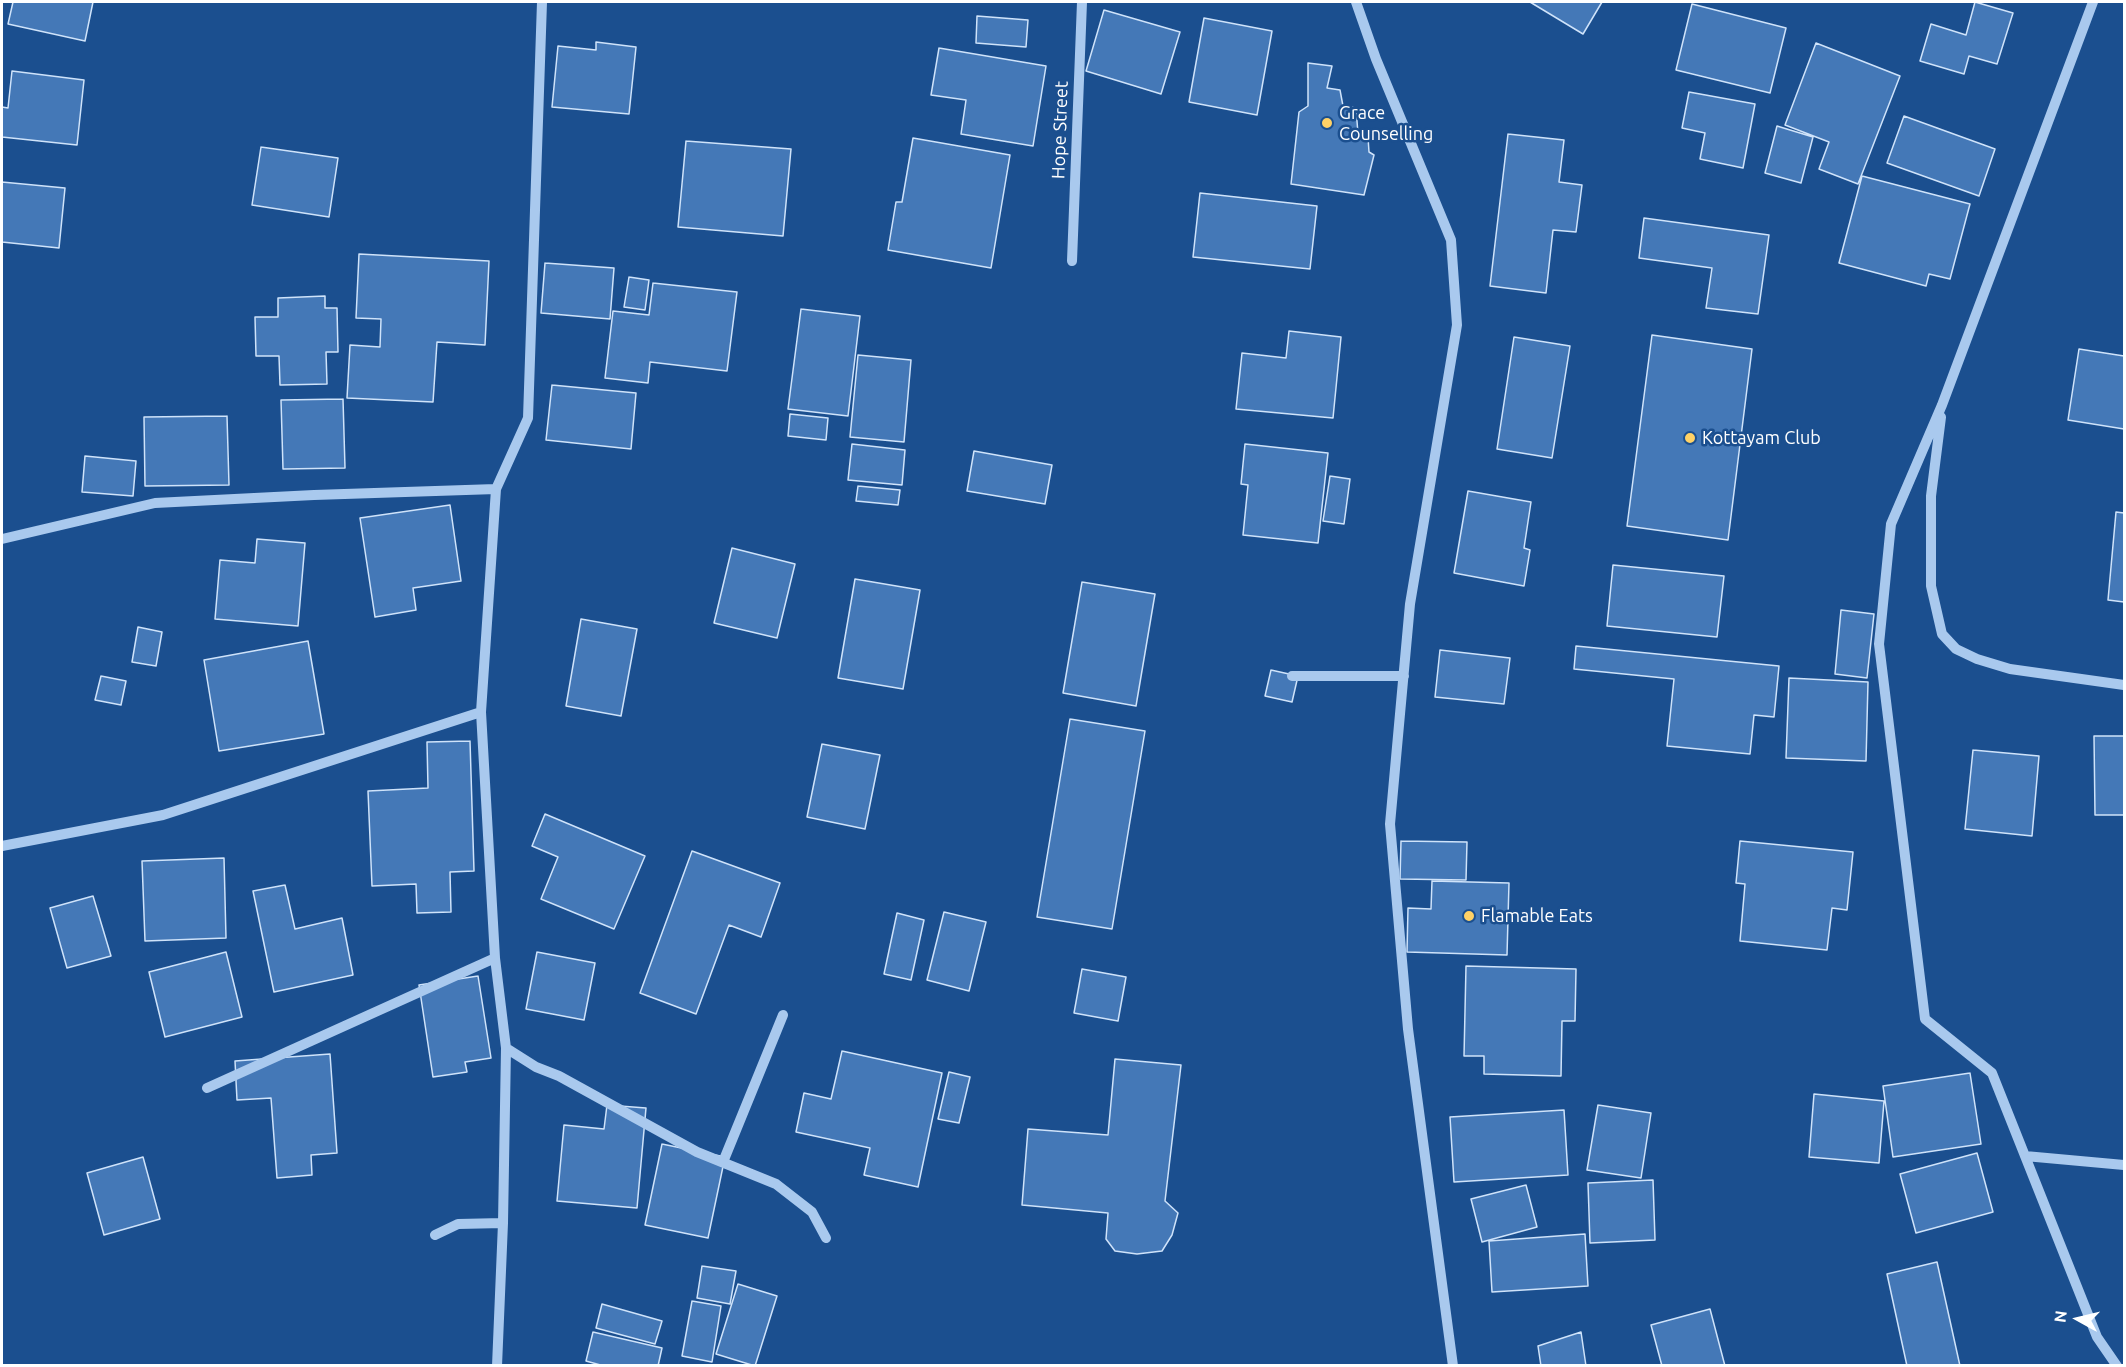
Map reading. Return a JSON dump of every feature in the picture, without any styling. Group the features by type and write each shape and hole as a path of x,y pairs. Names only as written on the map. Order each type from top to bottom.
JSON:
{"street":[{"path":"497,1365 503,1222 506,1048 495,958 481,712 496,489 528,418 542,2"},
{"name":"Hope Street","path":"1072,261 1082,2"},
{"path":"1356,2 1376,59 1451,240 1452,250 1457,325 1410,604 1390,824 1410,1039 1453,1365"},
{"path":"2093,2 1942,405 1891,524 1879,644 1925,1018 1992,1073 2097,1337 2117,1365"},
{"path":"1942,405 1931,496 1931,586 1942,634 1956,649 1977,659 2010,669 2124,685"},
{"path":"2,539 156,503 496,489"},
{"path":"1292,676 1404,676"},
{"path":"2,846 163,815 481,712"},
{"path":"207,1088 495,958"},
{"path":"723,1162 783,1014"},
{"path":"506,1048 536,1067 560,1076 697,1152 776,1184 812,1212 826,1238"},
{"path":"2025,1156 2124,1165"},
{"path":"435,1235 458,1224 503,1222"}],"building":[{"path":"13,2 93,2 85,41 8,24"},
{"path":"1530,2 1602,2 1583,34"},
{"path":"1975,2 2013,13 1997,64 1969,56 1964,74 1920,61 1931,24 1966,35"},
{"path":"1692,4 1786,28 1770,93 1676,70"},
{"path":"1104,10 1180,32 1161,94 1086,71"},
{"path":"977,16 1028,20 1026,47 976,43"},
{"path":"1204,18 1272,31 1257,115 1189,102"},
{"path":"596,42 636,47 629,114 552,107 558,46 596,50"},
{"path":"1816,43 1900,76 1858,184 1819,169 1829,142 1785,125"},
{"path":"939,48 1046,66 1033,146 961,134 966,100 931,95"},
{"name":"Grace Counselling","path":"1308,63 1332,66 1327,88 1340,90 1343,106 1356,108 1358,134 1368,137 1369,152 1374,155 1364,195 1291,184 1299,112 1308,106"},
{"path":"12,71 84,80 77,145 2,137 2,107 8,108"},
{"path":"1689,92 1755,104 1743,168 1700,159 1705,133 1682,128"},
{"path":"1904,116 1995,149 1979,196 1887,163"},
{"path":"1777,126 1813,137 1801,183 1765,173"},
{"path":"1508,134 1564,140 1559,182 1582,185 1576,232 1553,230 1546,293 1490,286"},
{"path":"913,138 1010,155 991,268 888,250 896,202 902,202"},
{"path":"686,141 791,149 783,236 678,227"},
{"path":"261,147 338,158 329,217 252,205"},
{"path":"1862,176 1970,204 1950,279 1929,274 1926,286 1839,263"},
{"path":"2,182 65,188 59,248 2,242"},
{"path":"1200,193 1317,206 1310,269 1193,257"},
{"path":"1644,218 1769,235 1758,314 1706,308 1712,268 1639,258"},
{"path":"359,254 489,261 485,345 437,342 433,402 347,398 350,345 380,347 381,319 356,318"},
{"path":"545,263 614,268 610,319 541,313"},
{"path":"629,277 649,280 645,310 624,307"},
{"path":"653,283 737,292 727,371 650,362 648,383 605,378 613,311 649,315"},
{"path":"325,296 325,308 337,308 338,352 326,352 327,384 280,385 279,356 256,356 255,317 278,317 278,298"},
{"path":"801,309 860,316 848,416 788,409"},
{"path":"1289,331 1341,337 1333,418 1236,409 1242,353 1286,358"},
{"name":"Kottayam Club","path":"1652,335 1752,349 1728,540 1627,526"},
{"path":"1514,337 1570,346 1552,458 1497,449"},
{"path":"2079,349 2124,356 2124,429 2068,420"},
{"path":"858,355 911,360 904,442 850,437"},
{"path":"552,385 636,393 631,449 546,440"},
{"path":"343,399 345,468 283,469 281,400"},
{"path":"790,414 828,418 826,440 788,436"},
{"path":"227,416 229,485 145,486 144,417"},
{"path":"852,444 905,450 902,485 848,480"},
{"path":"1245,444 1328,453 1318,543 1243,535 1248,485 1241,484"},
{"path":"974,451 1052,465 1045,504 967,491"},
{"path":"85,456 136,461 133,496 82,492"},
{"path":"1330,476 1350,479 1344,524 1323,521"},
{"path":"858,486 900,490 898,505 856,501"},
{"path":"1468,491 1531,502 1524,548 1530,550 1524,586 1454,573"},
{"path":"450,505 461,581 413,588 416,610 375,617 360,518"},
{"path":"2116,512 2124,513 2124,602 2108,600"},
{"path":"257,539 305,543 298,626 215,619 220,560 255,563"},
{"path":"732,548 795,564 777,638 714,623"},
{"path":"1613,565 1724,576 1717,637 1607,626"},
{"path":"855,579 920,590 903,689 838,678"},
{"path":"1082,582 1155,594 1136,706 1063,693"},
{"path":"1841,610 1874,614 1867,678 1835,674"},
{"path":"581,619 637,629 621,716 566,706"},
{"path":"138,627 162,632 156,666 132,662"},
{"path":"308,641 324,734 219,751 204,660"},
{"path":"1576,646 1779,666 1774,717 1754,715 1750,754 1667,746 1674,679 1574,669"},
{"path":"1440,650 1510,658 1504,704 1435,697"},
{"path":"1271,670 1298,676 1292,702 1265,696"},
{"path":"101,676 126,681 121,705 95,700"},
{"path":"1789,678 1868,682 1866,761 1786,758"},
{"path":"1070,719 1145,731 1112,929 1037,917"},
{"path":"2094,736 2124,736 2124,815 2095,815"},
{"path":"470,741 474,871 450,872 451,912 417,913 416,884 372,886 368,791 428,788 427,742"},
{"path":"822,744 880,755 865,829 807,817"},
{"path":"1973,750 2039,756 2032,836 1965,829"},
{"path":"545,814 645,856 614,929 541,899 558,857 532,846"},
{"path":"1401,841 1467,842 1466,880 1400,879"},
{"path":"1740,841 1853,852 1847,910 1832,908 1827,950 1740,941 1745,884 1736,883"},
{"path":"692,851 780,883 761,937 729,925 696,1014 640,993"},
{"path":"224,858 226,938 145,941 142,861"},
{"path":"1432,881 1509,883 1507,955 1407,952 1408,908 1431,909"},
{"path":"285,885 295,929 342,918 353,975 274,992 253,891"},
{"path":"93,896 111,956 67,968 50,908"},
{"path":"944,912 986,922 969,991 927,980"},
{"path":"897,913 924,920 911,980 884,974"},
{"path":"226,952 242,1017 165,1037 149,972"},
{"path":"537,952 595,963 584,1020 526,1009"},
{"path":"1466,966 1576,969 1575,1021 1562,1021 1561,1076 1484,1074 1484,1056 1464,1056"},
{"path":"1082,969 1126,977 1118,1021 1074,1013"},
{"path":"478,976 491,1058 465,1062 467,1072 433,1077 419,985"},
{"path":"842,1051 942,1073 918,1187 864,1175 870,1148 796,1132 804,1093 831,1099"},
{"path":"330,1054 337,1153 311,1155 312,1175 277,1178 271,1098 237,1100 235,1061"},
{"path":"1115,1059 1181,1065 1165,1201 1178,1213 1172,1235 1162,1251 1137,1254 1115,1251 1106,1239 1108,1213 1022,1205 1028,1129 1108,1135"},
{"path":"949,1072 970,1077 959,1123 938,1119"},
{"path":"1970,1073 1981,1144 1893,1157 1883,1086"},
{"path":"1814,1094 1884,1101 1879,1163 1809,1157"},
{"path":"607,1105 646,1108 637,1208 557,1201 564,1125 604,1129"},
{"path":"1598,1105 1651,1113 1641,1178 1587,1170"},
{"path":"1564,1110 1568,1175 1454,1182 1450,1117"},
{"path":"662,1144 725,1157 708,1238 645,1225"},
{"path":"1977,1153 1993,1212 1916,1233 1900,1174"},
{"path":"143,1157 160,1219 104,1235 87,1173"},
{"path":"1653,1180 1655,1240 1590,1243 1588,1183"},
{"path":"1526,1185 1537,1227 1482,1242 1471,1199"},
{"path":"1585,1234 1588,1286 1492,1292 1489,1241"},
{"path":"1937,1262 1960,1366 1907,1366 1887,1274"},
{"path":"702,1266 736,1271 730,1304 697,1298"},
{"path":"738,1284 777,1296 755,1366 716,1354"},
{"path":"692,1301 721,1306 712,1362 682,1356"},
{"path":"602,1304 662,1321 655,1344 596,1328"},
{"path":"1710,1309 1725,1366 1662,1366 1651,1325"},
{"path":"593,1332 662,1348 658,1366 604,1366 586,1361"},
{"path":"1581,1332 1586,1366 1541,1366 1538,1346"}],"place":[{"name":"Grace Counselling","path":"1327,123"},
{"name":"Kottayam Club","path":"1690,438"},
{"name":"Flamable Eats","path":"1469,916"}]}
